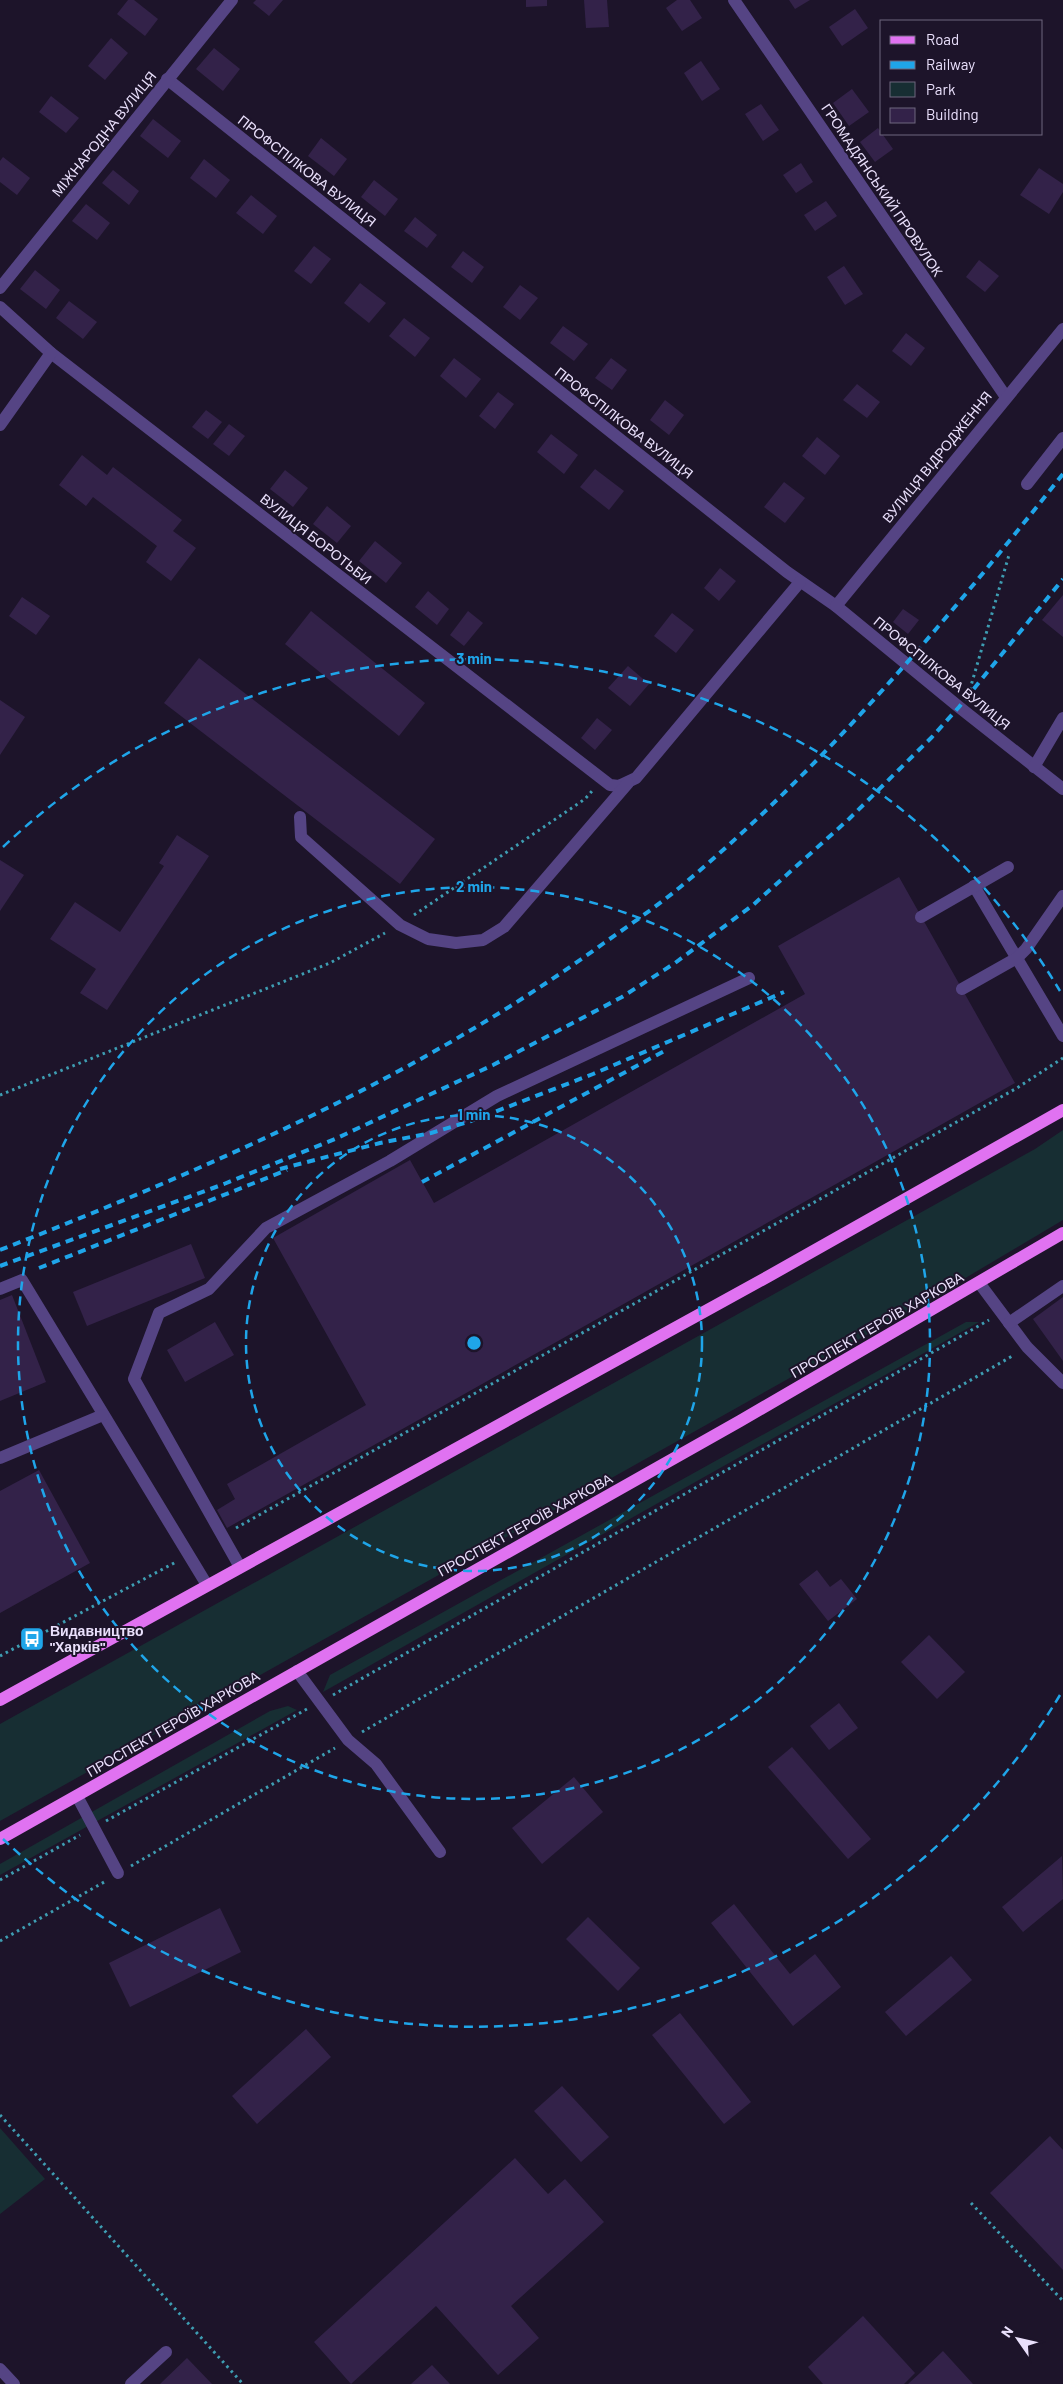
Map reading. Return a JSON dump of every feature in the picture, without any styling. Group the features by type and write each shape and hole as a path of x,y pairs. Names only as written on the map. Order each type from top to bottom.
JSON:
{"main road":[{"path":"0,1700 777,1271 1063,1110"},
{"name":"ПРОСПЕКТ ГЕРОЇВ ХАРКОВА","path":"0,1839 740,1422 980,1284 1063,1233"}],"street":[{"name":"МІЖНАРОДНА ВУЛИЦЯ","path":"0,288 232,0"},
{"name":"ГРОМАДЯНСЬКИЙ ПРОВУЛОК","path":"734,0 1006,397"},
{"name":"ПРОФСПІЛКОВА ВУЛИЦЯ","path":"167,79 800,582 836,606 1063,789"},
{"name":"ВУЛИЦЯ БОРОТЬБИ","path":"0,307 51,353 601,780 610,785 623,785"},
{"name":"ВУЛИЦЯ ВІДРОДЖЕННЯ","path":"836,606 1063,329"},
{"path":"0,425 51,353"},
{"path":"1027,484 1063,438"},
{"path":"300,817 301,837 400,924 428,939 456,943 483,940 504,927 623,785 636,778 800,582"},
{"path":"1034,767 1063,718"},
{"path":"921,917 1008,867"},
{"path":"974,886 1063,1036"},
{"path":"962,989 1017,958 1037,937 1063,896"},
{"path":"240,1567 134,1379 158,1313 209,1289 266,1228 390,1161 497,1096 749,978"},
{"path":"0,1289 22,1280 103,1415 190,1554 207,1585"},
{"path":"980,1284 1027,1348 1063,1383"},
{"path":"1005,1318 1063,1286"},
{"path":"0,1458 103,1415"},
{"path":"297,1671 348,1740 376,1764 440,1852"},
{"path":"76,1796 118,1874"},
{"path":"131,2384 166,2352"},
{"path":"0,2369 14,2384"}],"path":[{"path":"968,696 1009,555"},
{"path":"0,1095 330,963 400,924 585,799 601,780"},
{"path":"222,1536 1017,1088 1063,1058"},
{"path":"0,1880 1005,1318"},
{"path":"0,1941 1027,1348"},
{"path":"0,1656 190,1554"},
{"path":"0,2115 243,2384"},
{"path":"971,2203 1063,2301"}],"green space":[{"path":"1063,1130 1063,1220 920,1305 0,1821 0,1724 1035,1149"},
{"path":"966,1322 979,1322 323,1692 330,1675"},
{"path":"288,1706 297,1710 0,1875 0,1864 270,1711"},
{"path":"0,2128 45,2179 0,2214"}],"building":[{"path":"128,0 134,0 158,19 145,36 117,14"},
{"path":"256,0 283,0 269,16 253,3"},
{"path":"526,0 547,0 547,6 526,7"},
{"path":"584,0 607,0 609,27 586,28"},
{"path":"677,0 690,0 702,18 682,31 666,8"},
{"path":"789,0 810,0 795,9"},
{"path":"855,9 868,28 842,46 829,27"},
{"path":"111,38 128,53 105,80 88,66"},
{"path":"214,48 240,69 223,91 196,69"},
{"path":"701,61 720,89 702,101 684,73"},
{"path":"852,89 869,112 849,126 833,103"},
{"path":"51,96 79,118 66,133 39,112"},
{"path":"761,104 779,130 763,141 745,114"},
{"path":"153,119 181,141 168,158 140,136"},
{"path":"878,128 880,135 883,135 893,149 875,162 860,142"},
{"path":"321,138 347,159 334,176 308,156"},
{"path":"3,157 30,178 17,195 0,182 0,161"},
{"path":"204,159 230,180 216,198 190,178"},
{"path":"801,163 813,182 796,193 783,175"},
{"path":"1039,168 1063,184 1063,192 1049,214 1020,195"},
{"path":"113,170 139,191 129,205 102,183"},
{"path":"374,180 398,199 385,216 361,197"},
{"path":"251,195 277,216 263,234 236,213"},
{"path":"826,201 837,216 815,231 804,215"},
{"path":"86,204 110,223 97,240 72,221"},
{"path":"415,217 437,235 427,248 404,231"},
{"path":"314,246 331,259 311,284 294,271"},
{"path":"463,251 484,267 472,283 451,267"},
{"path":"979,260 999,276 985,292 966,277"},
{"path":"844,266 863,294 845,305 827,277"},
{"path":"35,270 60,290 46,309 20,289"},
{"path":"360,283 386,303 369,323 344,303"},
{"path":"520,285 538,298 520,320 503,307"},
{"path":"69,301 97,322 83,339 56,318"},
{"path":"404,318 430,338 415,357 389,336"},
{"path":"563,326 588,344 574,361 550,343"},
{"path":"906,333 925,348 911,366 892,351"},
{"path":"454,358 481,379 466,398 440,376"},
{"path":"611,358 627,370 612,390 595,378"},
{"path":"857,384 880,402 867,418 843,400"},
{"path":"498,392 514,404 495,429 479,416"},
{"path":"665,400 684,415 669,435 650,420"},
{"path":"206,410 222,422 208,439 192,427"},
{"path":"229,424 245,436 229,456 213,444"},
{"path":"551,434 578,455 564,474 537,452"},
{"path":"817,437 840,456 825,475 802,456"},
{"path":"82,455 107,475 113,467 182,520 173,531 196,548 171,581 146,562 157,546 93,497 86,506 59,485"},
{"path":"595,469 624,491 609,510 580,487"},
{"path":"285,470 308,488 293,507 270,489"},
{"path":"784,482 805,498 785,523 764,507"},
{"path":"327,506 351,526 337,543 313,524"},
{"path":"375,541 402,563 386,583 359,561"},
{"path":"720,568 736,581 719,601 704,588"},
{"path":"428,591 449,609 437,625 415,607"},
{"path":"1063,595 1063,637 1042,620"},
{"path":"22,597 50,616 36,635 9,616"},
{"path":"903,609 919,620 908,634 893,622"},
{"path":"311,611 425,703 399,736 285,644"},
{"path":"468,611 483,623 464,646 450,635"},
{"path":"672,613 694,630 676,653 654,636"},
{"path":"199,658 435,839 400,884 164,703"},
{"path":"628,666 649,684 630,706 608,688"},
{"path":"0,700 25,717 0,755"},
{"path":"597,718 612,730 595,750 581,738"},
{"path":"177,835 209,856 107,1010 80,993 96,969 50,939 75,902 120,932 164,866 159,863"},
{"path":"0,860 24,875 0,911"},
{"path":"899,877 1015,1083 227,1528 217,1510 235,1499 227,1484 366,1405 273,1238 410,1160 434,1203 805,994 778,946"},
{"path":"191,1244 205,1278 87,1326 73,1292"},
{"path":"12,1295 46,1382 0,1401 0,1300"},
{"path":"1063,1297 1063,1361 1033,1319"},
{"path":"215,1322 234,1355 185,1382 167,1350"},
{"path":"39,1470 90,1563 0,1613 0,1491"},
{"path":"817,1570 830,1587 841,1579 857,1599 828,1621 799,1584"},
{"path":"929,1635 965,1672 937,1699 901,1662"},
{"path":"839,1703 858,1728 829,1750 810,1726"},
{"path":"792,1747 871,1839 848,1859 768,1767"},
{"path":"574,1777 603,1812 542,1864 512,1828"},
{"path":"1062,1856 1063,1899 1023,1932 1002,1907"},
{"path":"734,1904 790,1974 815,1954 841,1987 793,2026 711,1923"},
{"path":"220,1908 241,1952 130,2007 109,1963"},
{"path":"588,1917 640,1968 618,1991 566,1939"},
{"path":"951,1956 972,1980 906,2036 885,2012"},
{"path":"680,2013 751,2102 724,2124 652,2035"},
{"path":"306,2029 331,2057 257,2124 232,2096"},
{"path":"562,2086 609,2137 581,2162 534,2111"},
{"path":"1050,2136 1063,2150 1063,2270 990,2193"},
{"path":"515,2158 548,2194 565,2179 604,2222 511,2306 539,2338 498,2375 436,2306 351,2384 314,2342"},
{"path":"863,2316 915,2373 904,2384 823,2384 808,2367"},
{"path":"943,2351 973,2384 908,2384 920,2373"},
{"path":"187,2358 212,2384 160,2384"},
{"path":"432,2365 450,2384 411,2384"}],"railway":[{"path":"0,1250 235,1152 312,1116 387,1077 461,1036 534,991 645,914 685,883 738,837 837,739 930,636 1063,474"},
{"path":"0,1266 224,1184 335,1139 493,1065 622,997 675,963 753,905 849,819 932,737 959,707 1063,579"},
{"path":"280,1169 380,1143 431,1133 471,1121 593,1074 784,992"},
{"path":"422,1182 668,1049"},
{"path":"39,1268 287,1170"}],"place":[{"name":"Видавництво \"Харків\"","path":"32,1639"}]}
